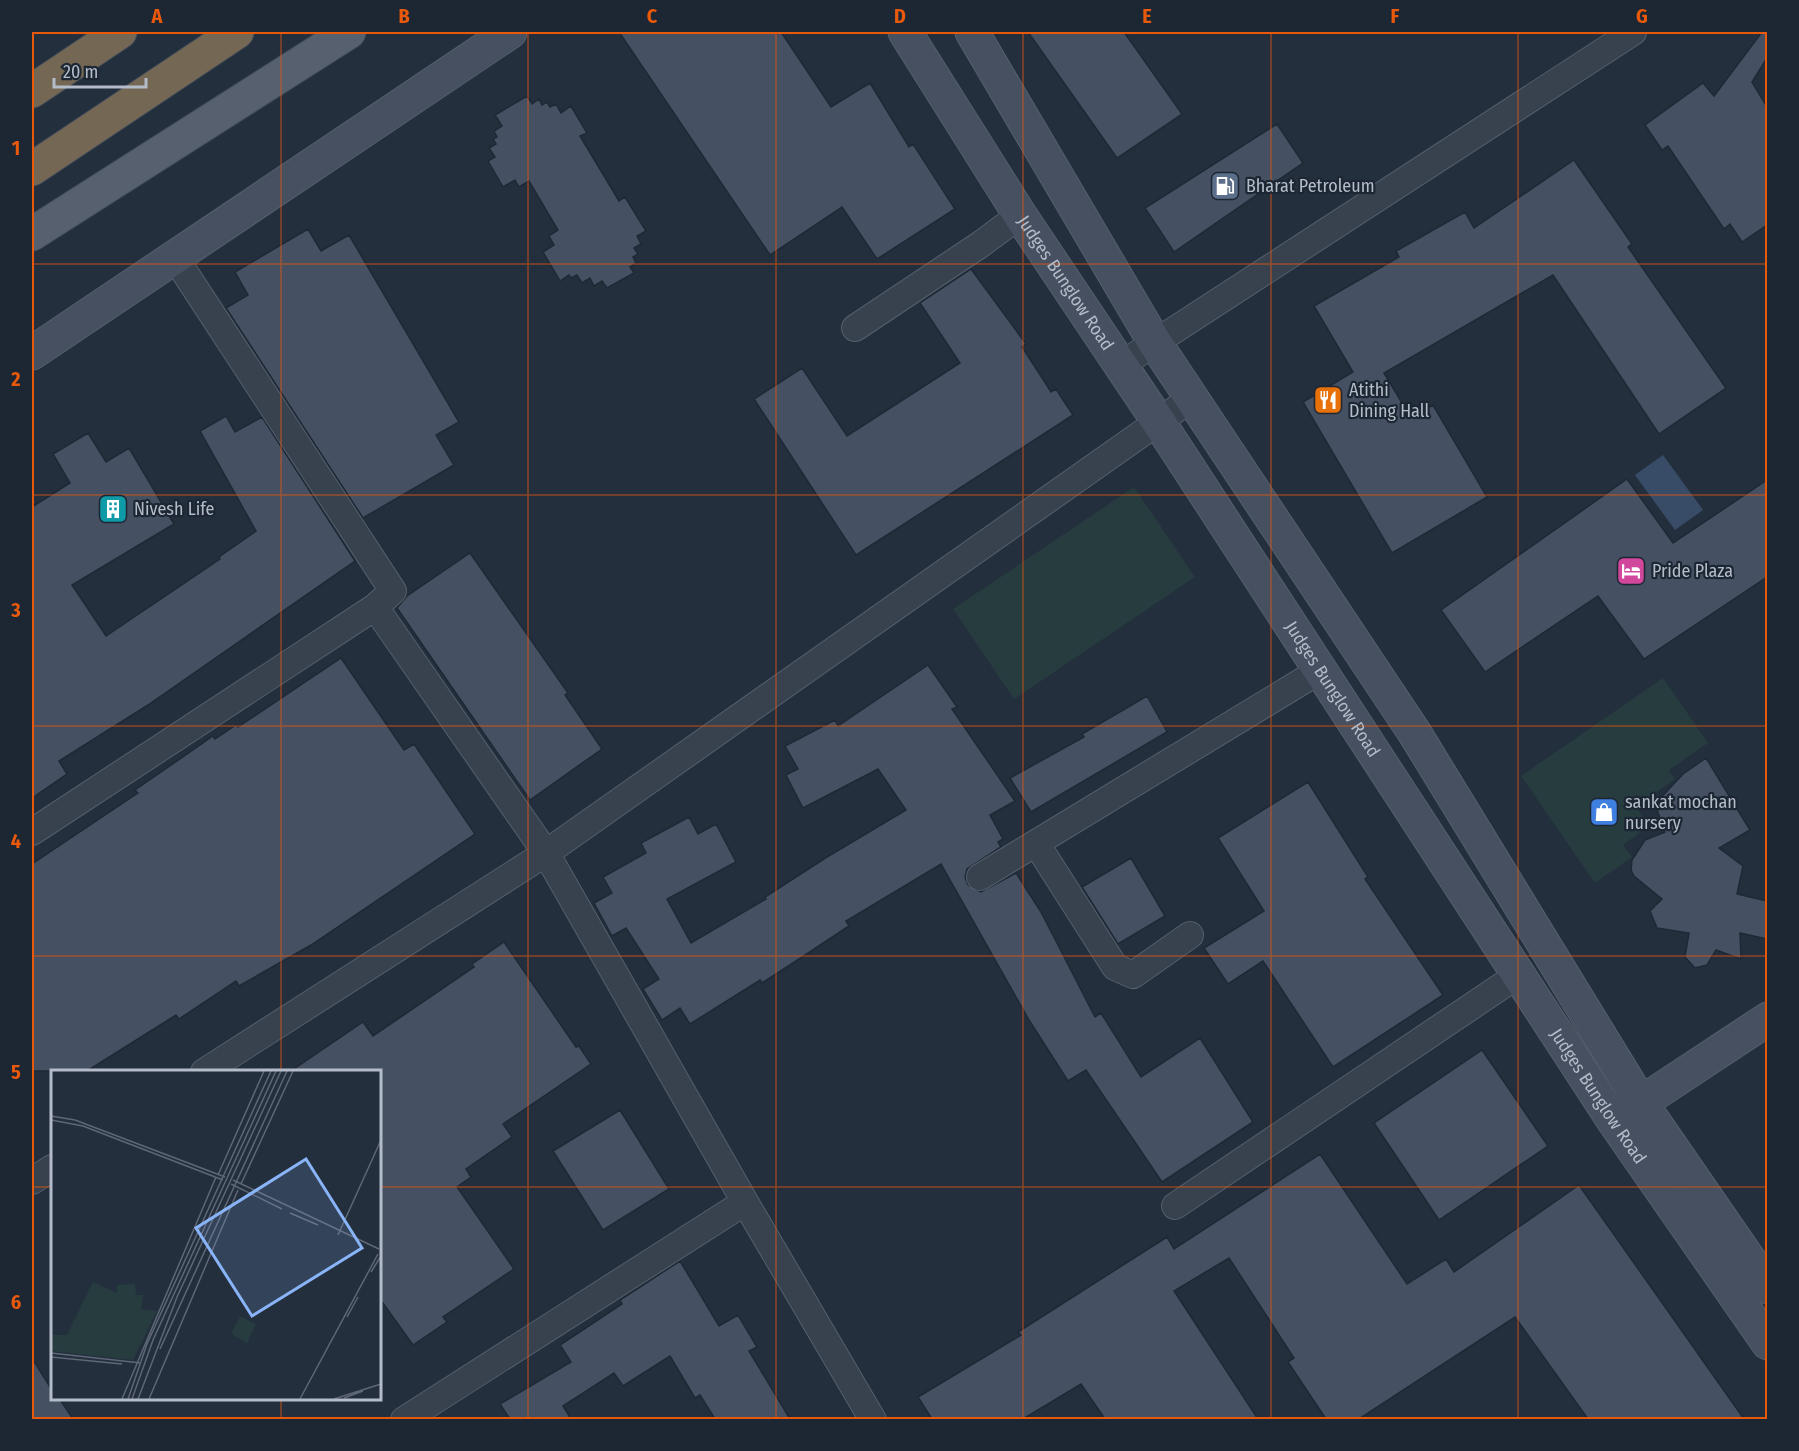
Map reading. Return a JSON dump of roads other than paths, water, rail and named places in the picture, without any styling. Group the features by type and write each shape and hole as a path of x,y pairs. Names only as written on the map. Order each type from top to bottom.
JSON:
{"highway":[{"path":"32,90 120,32"},
{"path":"32,169 237,32"}],"main road":[{"path":"32,234 350,32"},
{"path":"32,353 510,32"},
{"name":"Judges Bunglow Road","path":"905,32 1020,215 1158,422 1613,1120 1767,1343"},
{"name":"Judges Bunglow Road","path":"972,32 1155,343 1414,732 1641,1104 1767,1287"},
{"path":"1613,1120 1641,1104 1767,1019"}],"street":[{"path":"1119,366 1633,32"},
{"path":"855,328 981,244 1020,215"},
{"path":"32,832 375,607 393,591 174,256"},
{"path":"206,1070 546,853 1192,398"},
{"path":"375,607 546,853 745,1202 873,1419"},
{"path":"980,877 1319,671"},
{"path":"1036,843 1115,967 1132,975 1190,935"},
{"path":"1175,1206 1518,975"},
{"path":"32,1181 51,1169"},
{"path":"404,1419 745,1202"}],"water":[{"path":"1663,455 1703,510 1675,530 1635,475"}],"place":[{"name":"Bharat Petroleum","path":"1225,186"},
{"name":"Atithi Dining Hall","path":"1328,400"},
{"name":"Nivesh Life","path":"113,509"},
{"name":"Pride Plaza","path":"1631,571"},
{"name":"sankat mochan nursery","path":"1604,812"}]}
